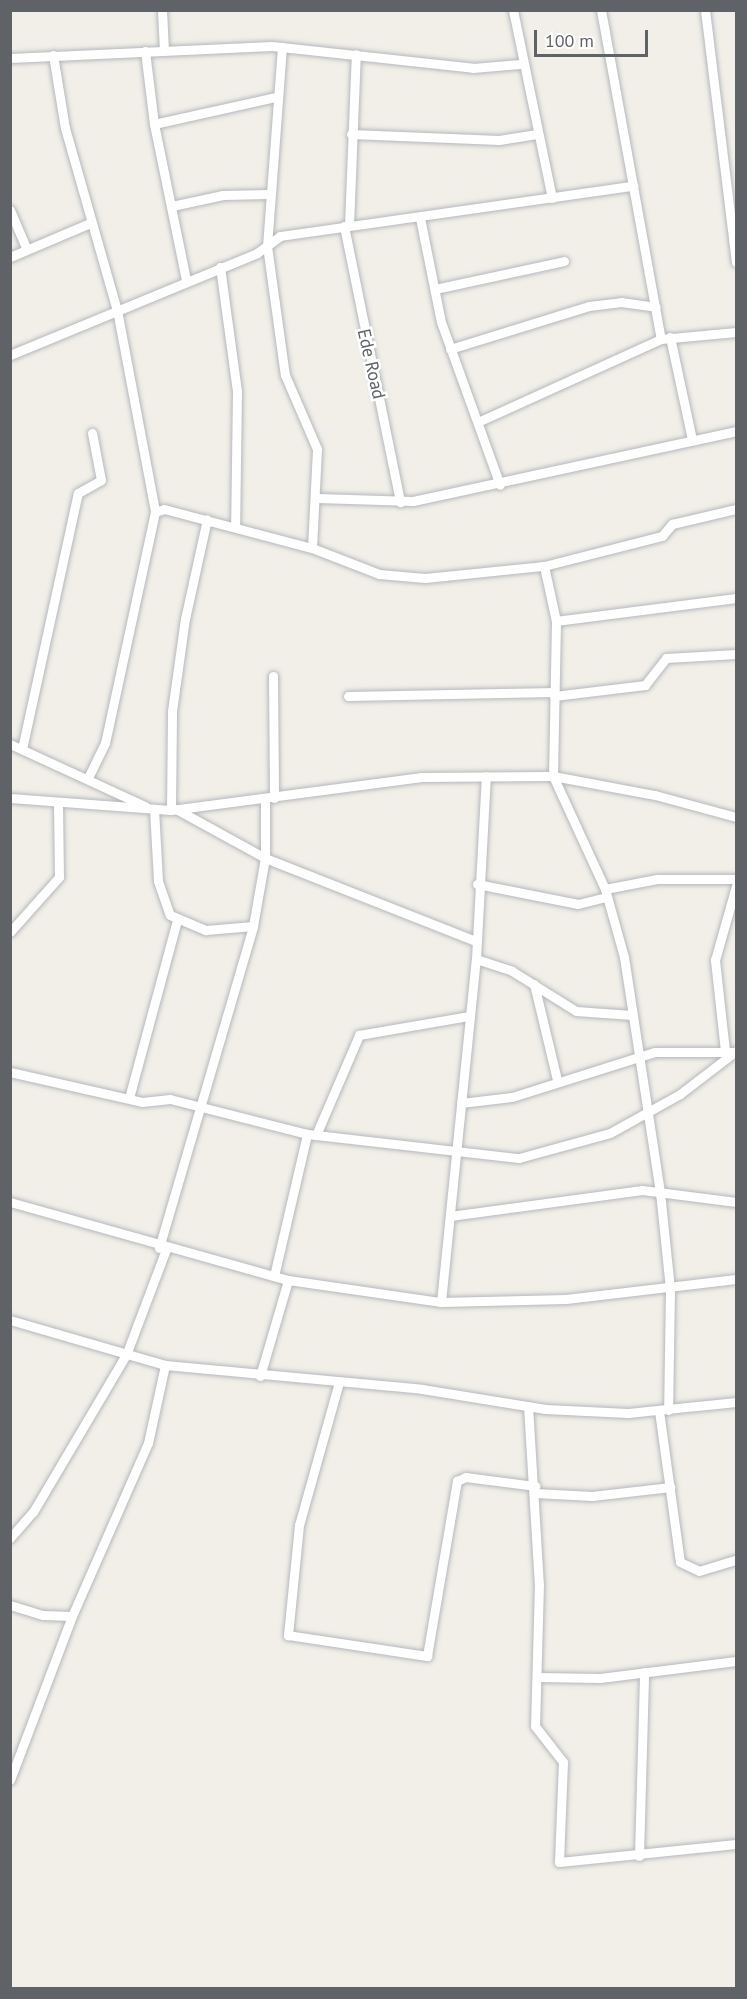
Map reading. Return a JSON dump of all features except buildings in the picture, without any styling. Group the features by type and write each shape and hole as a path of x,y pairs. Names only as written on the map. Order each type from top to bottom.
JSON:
{"street":[{"path":"162,10 164,51"},
{"path":"513,10 520,64 552,198"},
{"path":"601,10 656,307 693,440"},
{"path":"705,10 734,191 736,262"},
{"path":"282,47 276,97 267,246 285,375 315,440 317,498 312,548"},
{"path":"10,58 282,47 473,68 520,64"},
{"path":"145,51 154,124 186,280"},
{"name":"Ede Road","path":"357,54 347,226 400,502"},
{"path":"53,55 90,223 117,310 155,512 105,743 88,778"},
{"path":"154,124 276,97"},
{"path":"351,134 488,140 537,134"},
{"path":"10,355 220,267 267,246 280,236 420,218 633,186"},
{"path":"172,206 223,195 270,194"},
{"path":"10,210 27,250"},
{"path":"420,218 450,349 480,422 500,485"},
{"path":"10,257 90,223"},
{"path":"435,289 564,261"},
{"path":"220,267 237,391 235,526"},
{"path":"450,349 589,306 656,307"},
{"path":"480,422 665,338 736,332"},
{"path":"317,498 400,502 500,485 736,431"},
{"path":"22,749 78,493 100,480 92,433"},
{"path":"155,512 164,508 235,526 312,548 396,578 544,566 654,538 672,524 736,509"},
{"path":"174,810 172,711 185,619 207,519"},
{"path":"544,566 556,621 552,776 606,893 632,1015 660,1192 670,1289 664,1410 670,1487 685,1568 699,1571 736,1560"},
{"path":"556,621 736,597"},
{"path":"348,696 554,694 645,685 666,658 736,654"},
{"path":"10,1538 33,1512 126,1355 163,1248 253,926 265,858 273,676"},
{"path":"10,744 152,809"},
{"path":"441,1302 476,959 477,884 486,776"},
{"path":"10,798 174,810 422,777 552,776 655,795 736,818"},
{"path":"10,933 59,877 58,802"},
{"path":"152,809 158,881 163,903 177,920 206,930 253,926"},
{"path":"174,810 265,858 476,942"},
{"path":"477,884 578,904 606,893 657,879 736,879"},
{"path":"732,1051 715,960 736,886"},
{"path":"129,1098 177,920"},
{"path":"476,959 534,984 576,1011 632,1015"},
{"path":"534,984 557,1080"},
{"path":"274,1276 311,1135 359,1035 469,1016"},
{"path":"461,1103 512,1097 557,1080 638,1056 732,1051"},
{"path":"10,1072 129,1098 201,1106 311,1135 519,1158 551,1153 648,1113 732,1051"},
{"path":"450,1216 529,1203 660,1192 736,1202"},
{"path":"10,1202 163,1248 288,1280 441,1302 566,1299 670,1289 736,1279"},
{"path":"260,1376 288,1280"},
{"path":"12,1325 165,1365 339,1382 528,1406 664,1410 736,1402"},
{"path":"10,1780 14,1761 72,1616 148,1443 165,1365"},
{"path":"339,1382 299,1526 288,1635 427,1656 457,1481 466,1477 535,1490 592,1496 670,1487"},
{"path":"528,1406 535,1490 536,1732 563,1762 559,1862 639,1856 736,1844"},
{"path":"10,1605 43,1615 72,1616"},
{"path":"537,1677 644,1672 736,1661"},
{"path":"639,1856 644,1672"}]}
